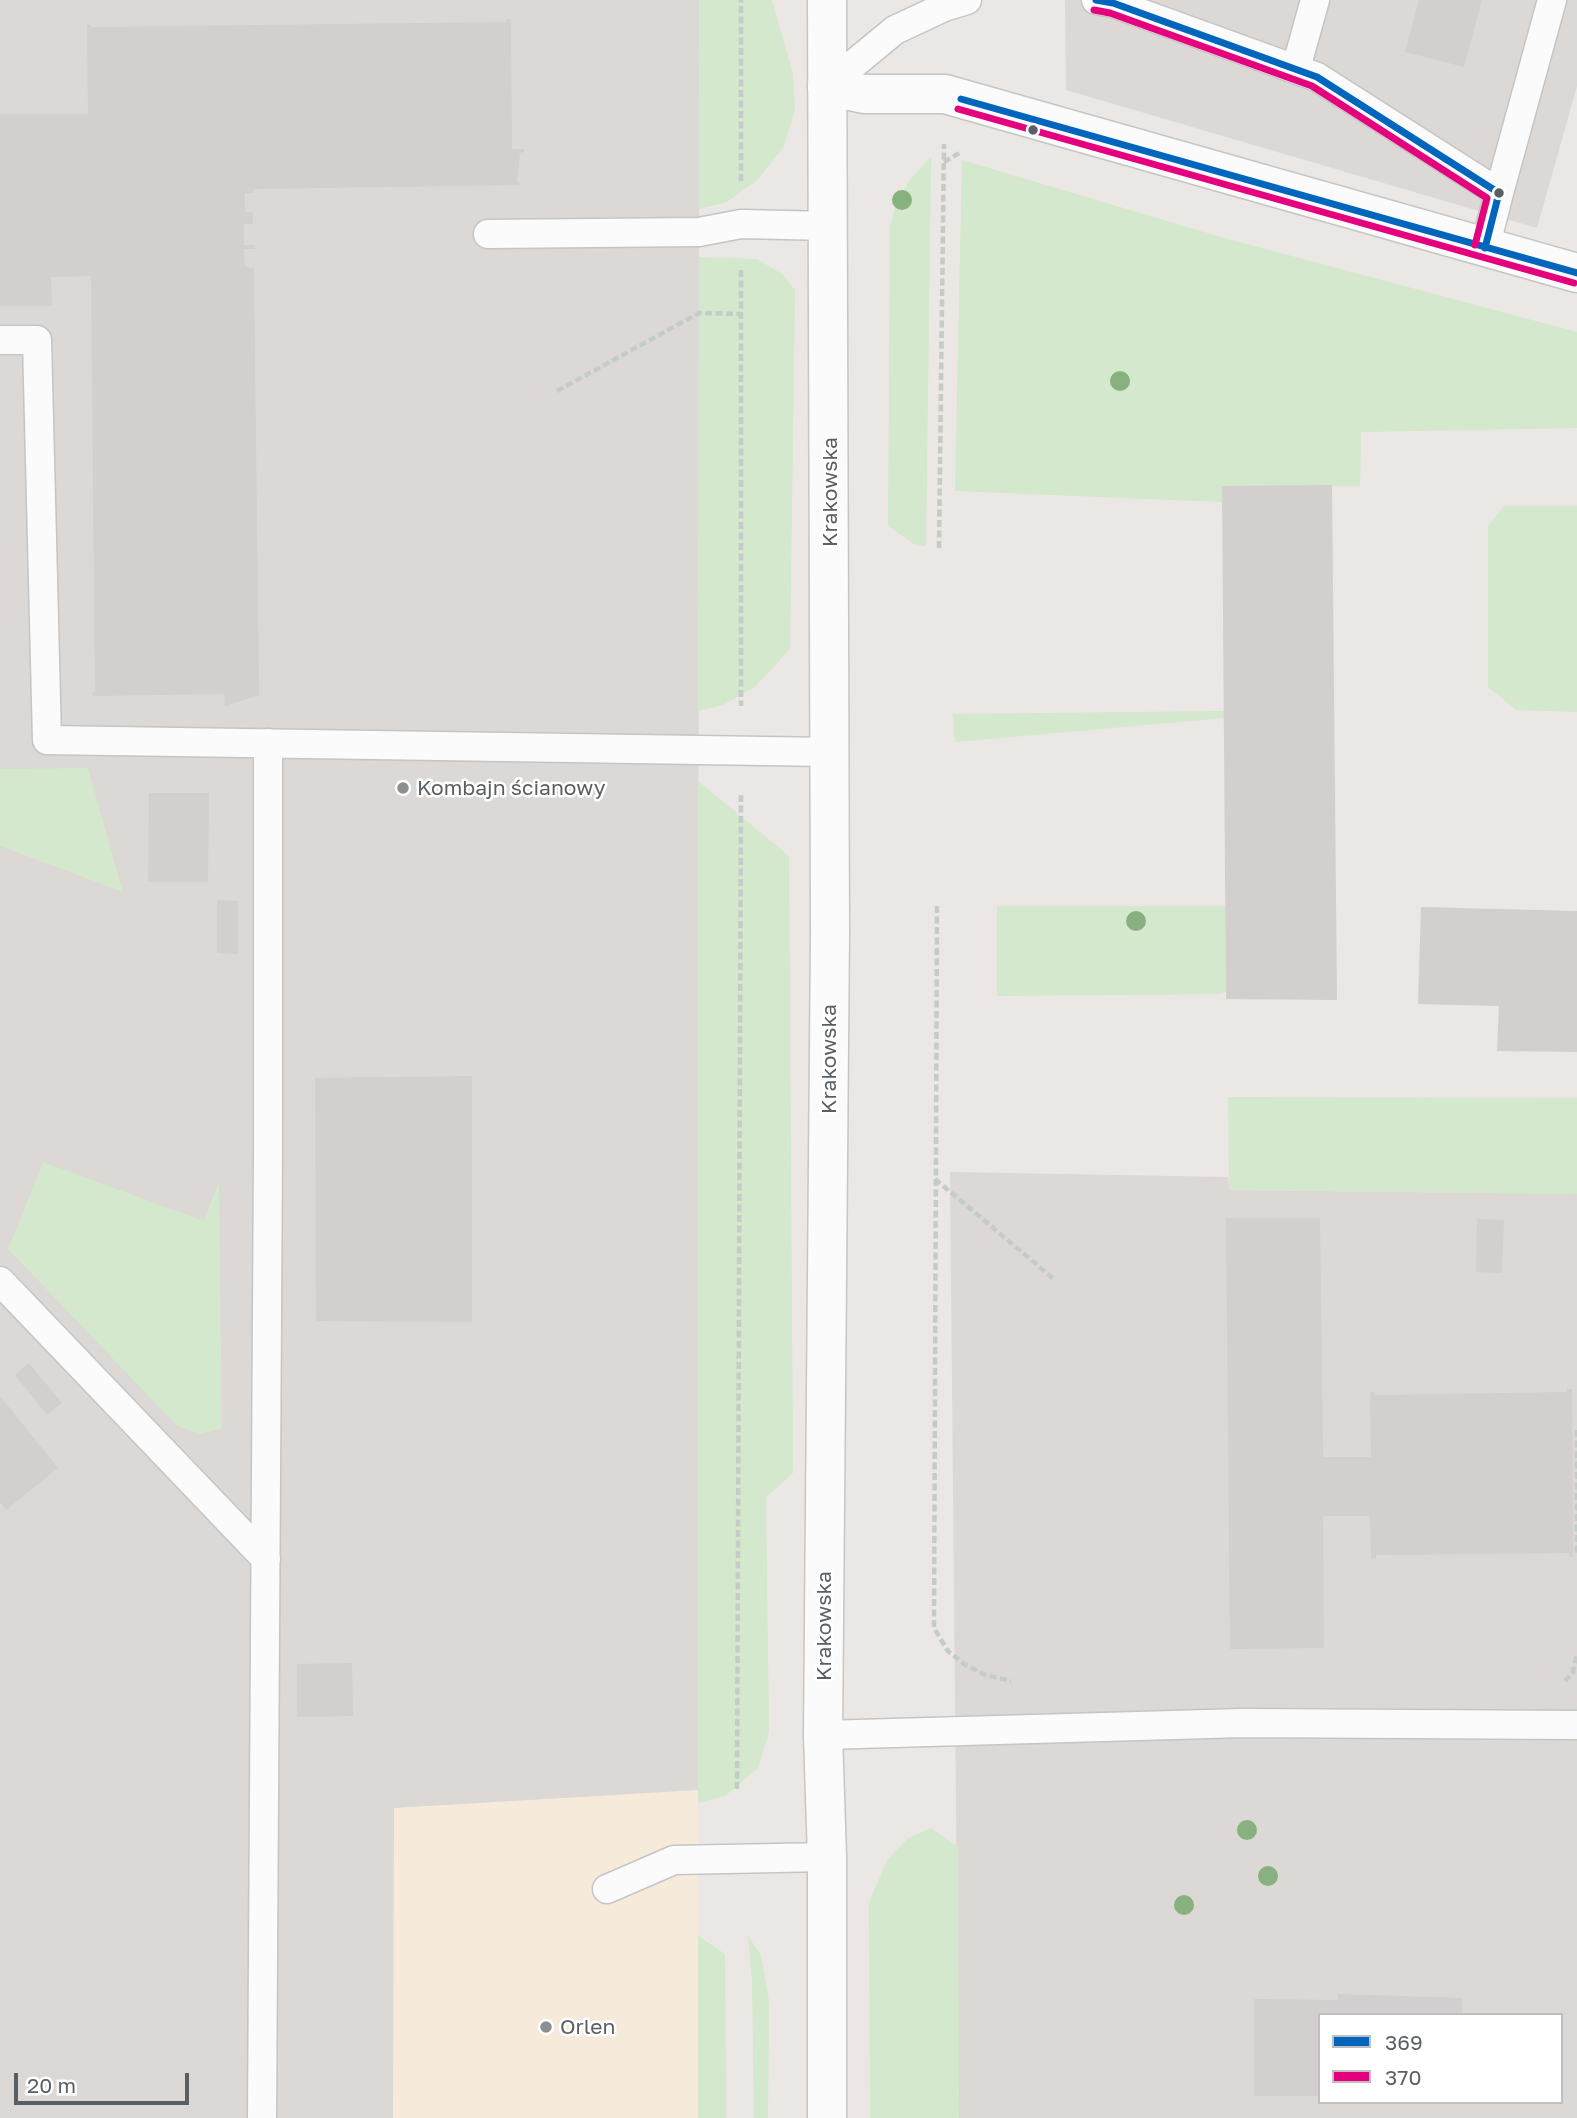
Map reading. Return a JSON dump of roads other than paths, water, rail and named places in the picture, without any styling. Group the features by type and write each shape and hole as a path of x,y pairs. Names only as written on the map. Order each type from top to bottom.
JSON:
{"street":[{"name":"Krakowska","path":"827,0 830,751 823,1735 827,1857 827,2118"},
{"path":"827,86 864,94 945,94 1577,273"}],"lane":[{"path":"827,86 895,30 944,7 967,0"},
{"path":"1096,0 1113,3 1317,77 1499,193"},
{"path":"1296,68 1315,0"},
{"path":"1485,248 1552,0"},
{"path":"488,234 699,232 741,224 829,226"},
{"path":"0,340 37,340 47,740 830,751"},
{"path":"262,2118 268,743"},
{"path":"0,1281 266,1559"},
{"path":"823,1735 1243,1723 1577,1725"},
{"path":"607,1889 674,1860 827,1857"}],"place":[{"name":"Kombajn ścianowy","path":"403,788"},
{"name":"Orlen","path":"546,2027"}]}
